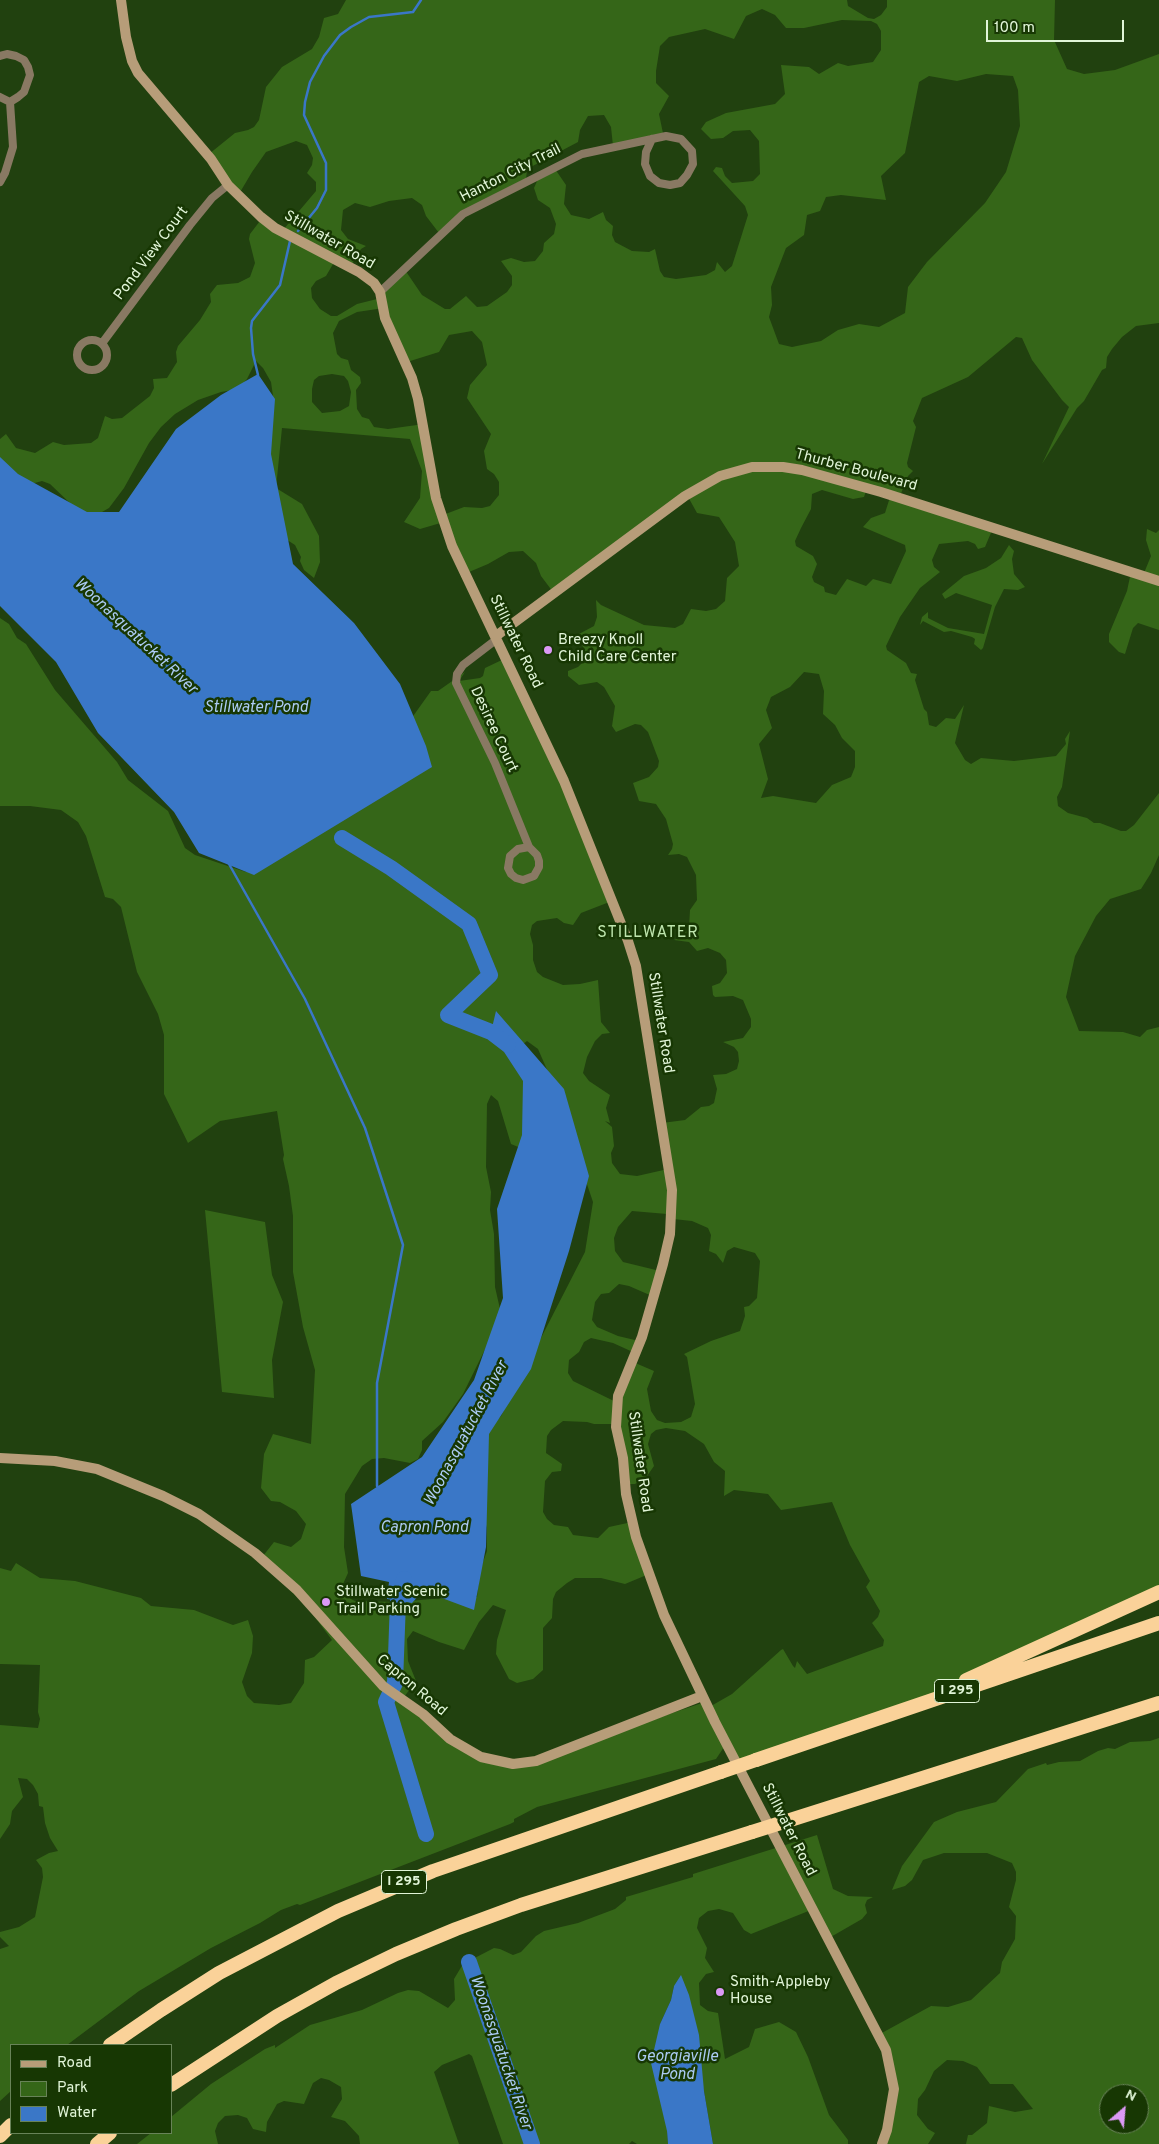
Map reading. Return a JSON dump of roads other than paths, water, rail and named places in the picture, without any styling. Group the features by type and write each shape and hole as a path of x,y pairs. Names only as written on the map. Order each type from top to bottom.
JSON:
{"highway":[{"path":"874,1720 1159,1592"},
{"name":"I 295","path":"111,2044 219,1973 300,1929 346,1907 433,1871 1159,1622"},
{"path":"172,2084 277,2016 336,1983 403,1951 456,1929 521,1905 1159,1703"},
{"path":"0,2136 10,2127"},
{"path":"97,2144 109,2134"}],"street":[{"name":"Stillwater Road","path":"121,0 128,45 132,61 138,73 211,159 228,185 275,228 359,272 374,283 380,292 385,318 412,378 418,399 439,511 452,546 564,781 626,933 636,966 671,1178 670,1234 663,1264 642,1336 618,1396 616,1427 623,1458 626,1494 642,1556 664,1615 702,1696 886,2050 894,2089 887,2130 882,2144"},
{"path":"0,56 7,54 24,60 30,75 24,92 10,102"},
{"path":"0,97 10,102"},
{"path":"0,182 13,147 10,102"},
{"path":"666,136 681,138 692,151 693,164 688,176 680,183 670,185 659,184 650,176 645,164 646,152 652,139 666,136"},
{"name":"Hanton City Trail","path":"380,292 463,214 582,154 652,139"},
{"name":"Pond View Court","path":"103,342 190,225 212,198 228,185"},
{"path":"91,340 103,342 107,353 103,365 99,369 93,370 83,367 76,358 83,343 91,340"},
{"name":"Thurber Boulevard","path":"497,637 685,496 720,476 752,467 783,467 882,492 1159,581"},
{"name":"Desiree Court","path":"497,637 463,665 457,674 456,683 495,763 529,847 537,854 539,867 534,876 523,880 511,874 508,862 510,856 518,849 529,847"},
{"name":"Capron Road","path":"0,1458 49,1461 97,1469 139,1485 199,1514 255,1554 297,1590 383,1686 423,1714 450,1739 469,1752 493,1761 513,1764 536,1761 702,1696"}],"water":[{"name":"Stillwater Pond","path":"258,374 275,399 271,454 293,564 354,623 400,684 426,746 432,767 254,875 199,853 174,812 98,733 56,662 0,606 0,457 18,474 87,512 119,512 176,429 221,395"},
{"name":"Capron Pond","path":"496,1011 564,1089 589,1176 569,1251 531,1369 489,1434 486,1547 474,1610 423,1591 412,1603 387,1599 389,1582 361,1576 351,1504 422,1457 474,1380 503,1298 497,1209 522,1135 523,1081 491,1032"},
{"name":"Georgiaville Pond","path":"681,1975 689,1995 699,2035 704,2091 713,2144 668,2144 667,2131 651,2063 660,2024 671,2000 674,1986"}],"waterway":[{"path":"298,231 317,208 326,190 326,163 304,115 310,82 324,56 340,35 369,17 413,12 421,0"},
{"path":"258,375 253,354 252,321 280,285 290,241"},
{"name":"Woonasquatucket River","path":"342,838 391,868 469,924 490,975 448,1015 491,1032 508,1045"},
{"path":"229,864 305,999 365,1128 403,1245 377,1383 377,1486 379,1488"},
{"name":"Woonasquatucket River","path":"404,1579 398,1601 395,1683 386,1702 426,1834"},
{"name":"Woonasquatucket River","path":"469,1962 532,2144"}],"place":[{"name":"Breezy Knoll Child Care Center","path":"548,650"},
{"name":"Stillwater Scenic Trail Parking","path":"326,1602"},
{"name":"Smith-Appleby House","path":"720,1992"}],"district":[{"name":"STILLWATER","path":"648,934"}]}
